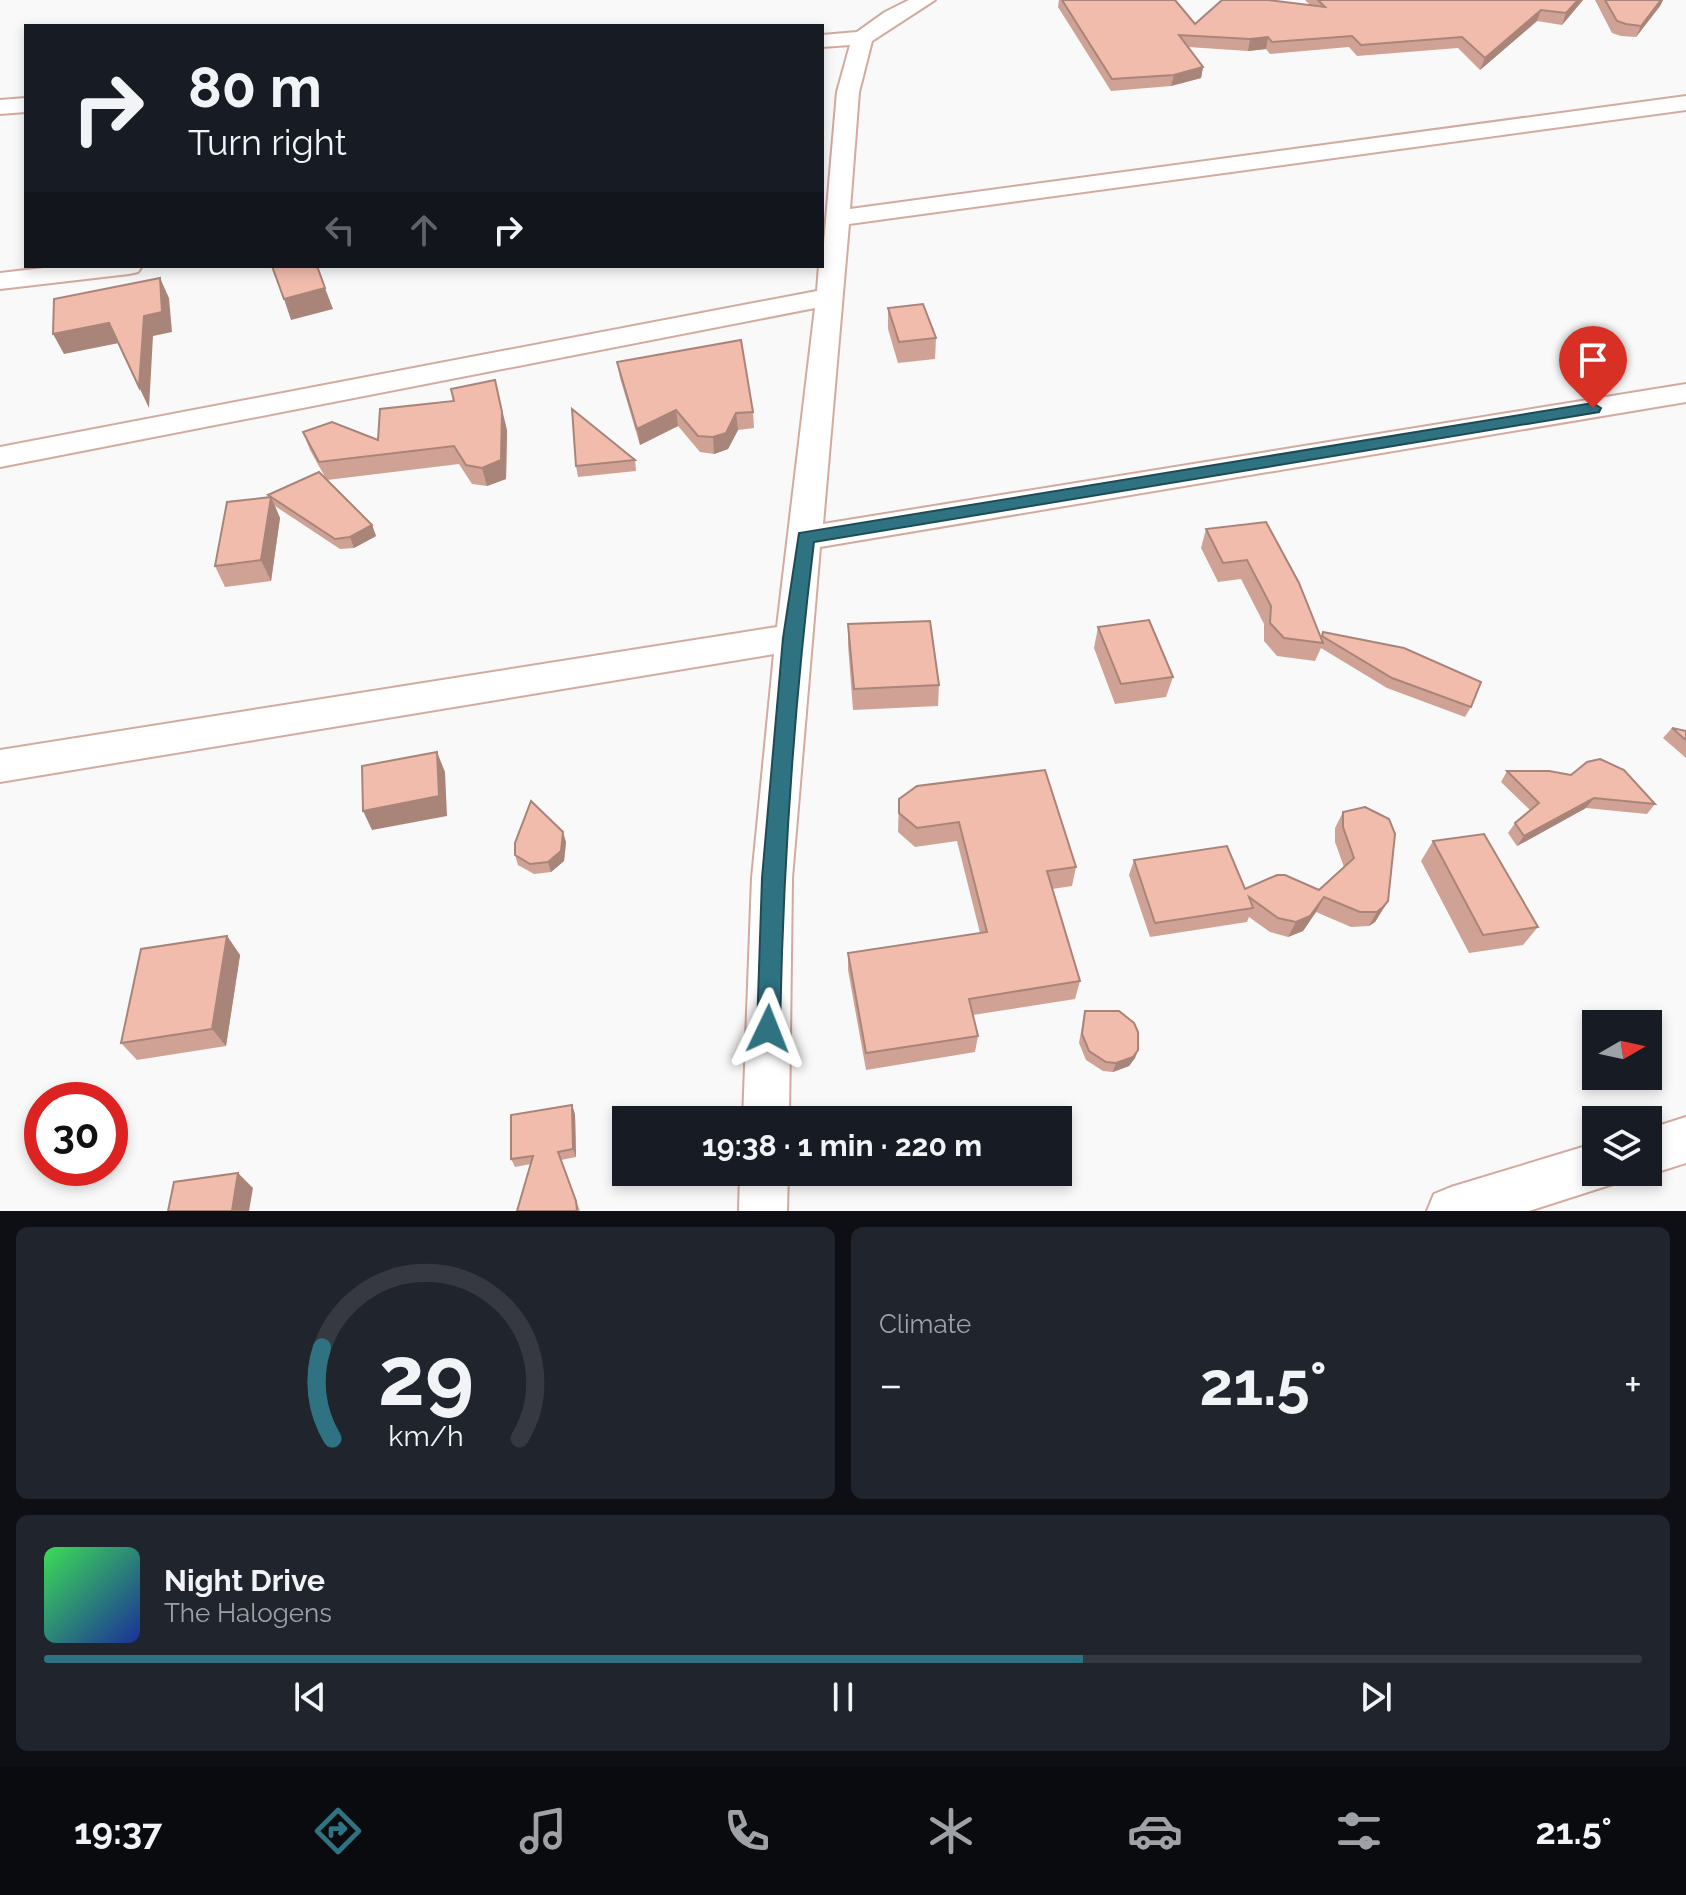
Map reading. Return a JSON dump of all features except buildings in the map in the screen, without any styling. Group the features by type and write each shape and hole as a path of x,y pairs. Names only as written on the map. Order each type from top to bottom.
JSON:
{"street":[{"path":"824,41 862,38 892,16 925,0"},
{"path":"766,1106 772,878 793,638 837,218 832,160 862,38"},
{"path":"837,218 1686,103"},
{"path":"0,107 24,105"},
{"path":"0,281 112,268"},
{"path":"0,457 830,297"},
{"path":"805,538 1686,393"},
{"path":"0,766 793,638"},
{"path":"1662,1148 1686,1140"},
{"path":"1451,1211 1582,1171"},
{"path":"763,1211 764,1186"}],"route":[{"path":"768,1029 772,878 805,538 1593,408"}]}
